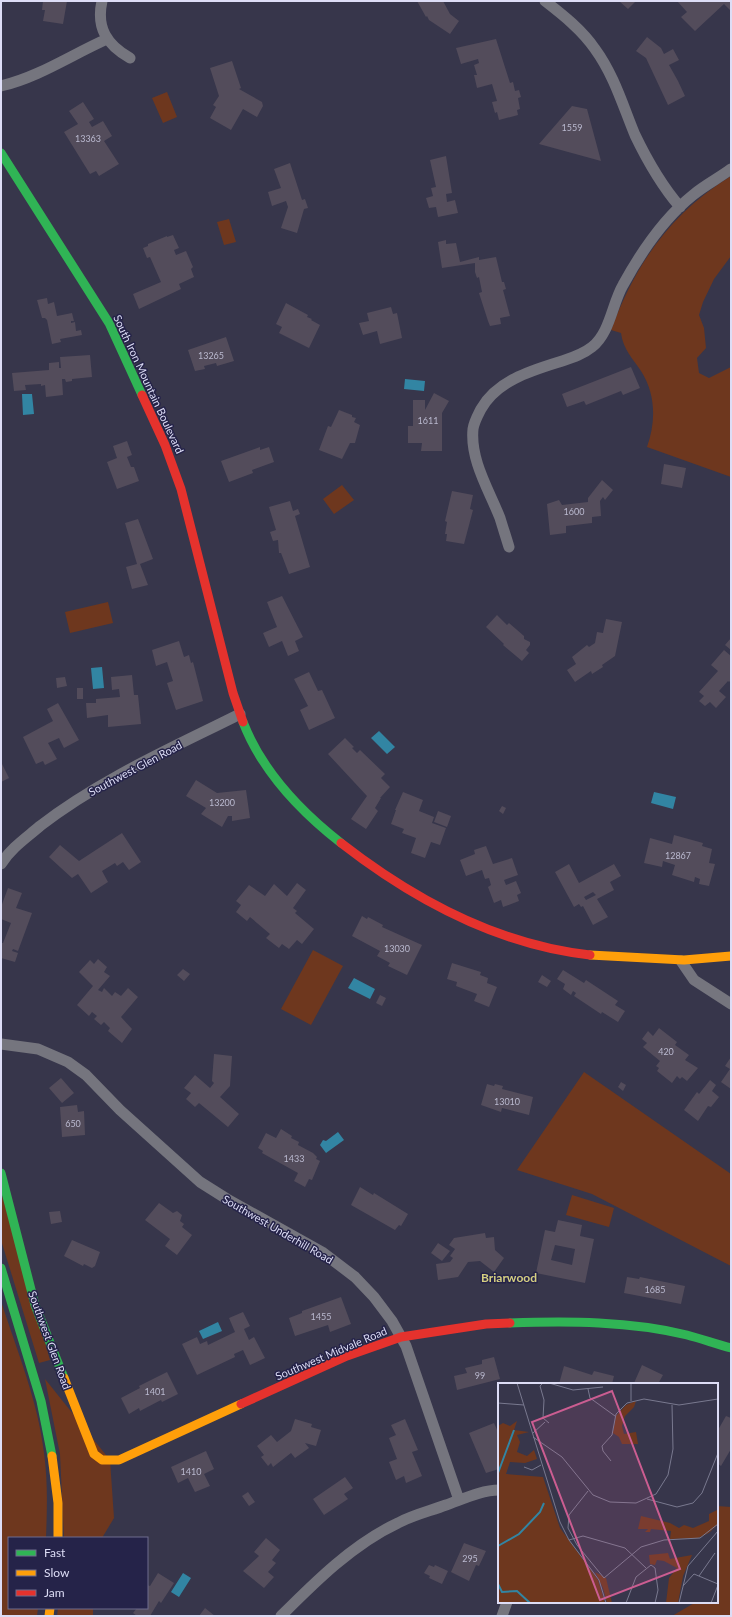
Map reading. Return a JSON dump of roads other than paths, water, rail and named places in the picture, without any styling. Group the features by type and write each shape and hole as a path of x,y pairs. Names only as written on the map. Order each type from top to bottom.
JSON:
{"street":[{"path":"102,1 101,20 106,39 118,51 130,58"},
{"path":"545,1 568,19 595,49 609,71 636,136 653,168 680,207"},
{"path":"1,86 34,76 106,39"},
{"name":"South Iron Mountain Boulevard","path":"1,153 90,290 128,361 177,476 240,714 256,751 290,794 346,849 396,882 475,924 542,947 578,954 681,960 731,956"},
{"path":"509,547 500,519 479,468 474,448 473,429 477,416 492,395 525,373 583,353 594,346 603,333 622,287 642,252 668,219 680,207 694,194 731,169"},
{"name":"Southwest Glen Road","path":"1,864 10,851 61,810 107,781 240,714"},
{"path":"681,960 694,980 731,1004"},
{"name":"Southwest Underhill Road","path":"1,1044 38,1048 59,1056 77,1068 120,1110 200,1182 227,1199 310,1245 345,1269 374,1297 392,1321 401,1337 420,1384 459,1500"},
{"name":"Southwest Glen Road","path":"1,1174 35,1305 72,1400 97,1458 109,1461 119,1460"},
{"path":"1,1268 34,1371 47,1423 55,1477 59,1520 58,1537"},
{"name":"Southwest Midvale Road","path":"119,1460 347,1356 401,1337 486,1324 557,1321 640,1327 686,1335 731,1348"},
{"path":"281,1616 322,1577 358,1547 379,1533 398,1523 459,1500 491,1490 498,1490"},
{"path":"502,1616 506,1603"}],"water":[{"path":"405,379 425,381 424,391 404,389"},
{"path":"22,394 32,394 34,414 23,415"},
{"path":"102,667 104,688 93,689 91,668"},
{"path":"379,731 395,747 387,754 371,738"},
{"path":"654,792 676,797 673,809 651,803"},
{"path":"354,978 375,989 370,999 348,988"},
{"path":"338,1132 344,1140 326,1153 320,1145 323,1140 326,1141"},
{"path":"218,1322 222,1331 203,1339 199,1331"},
{"path":"183,1573 191,1578 179,1597 171,1592"}],"district":[{"name":"Briarwood","path":"509,1277"}]}
